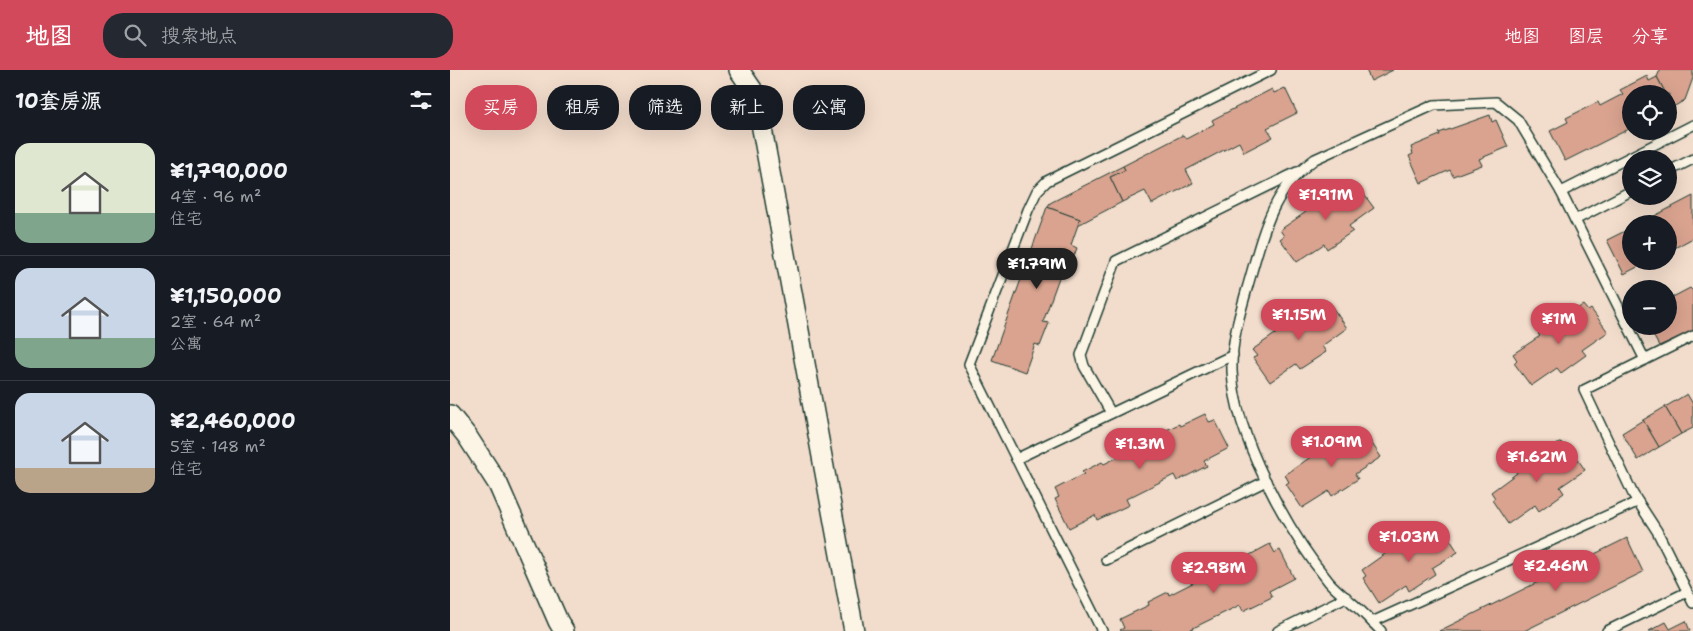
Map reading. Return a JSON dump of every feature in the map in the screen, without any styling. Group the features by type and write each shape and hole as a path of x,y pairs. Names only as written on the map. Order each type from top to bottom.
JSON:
{"street":[{"path":"739,70 752,89 758,107 854,631"},
{"path":"450,415 467,436 498,484 564,631"}],"lane":[{"path":"1102,631 969,364 1028,210 1037,191 1047,181 1271,70"},
{"path":"1110,413 1084,366 1081,355 1116,261 1298,172 1316,159 1434,105 1496,102 1518,120 1561,192 1644,360"},
{"path":"1561,192 1693,125"},
{"path":"1677,167 1693,158"},
{"path":"1298,172 1280,196 1264,228 1237,325 1233,355 1234,391 1238,411 1266,481 1302,543 1329,583 1381,631"},
{"path":"1575,220 1622,195"},
{"path":"1693,336 1584,390 1638,502 1657,531 1693,603"},
{"path":"1016,459 1233,355"},
{"path":"1106,560 1266,481"},
{"path":"1372,622 1638,502"},
{"path":"1607,631 1688,592"},
{"path":"1278,631 1346,597"}],"building":[{"path":"1366,70 1393,70 1371,81"},
{"path":"1660,70 1693,70 1693,78 1685,100 1677,105 1677,85 1661,85 1657,77"},
{"path":"1647,76 1649,81 1657,77 1661,85 1630,85"},
{"path":"1285,88 1297,113 1267,128 1273,137 1244,152 1239,142 1186,170 1193,183 1152,204 1145,191 1122,202 1110,177 1125,170 1123,166 1183,135 1186,139 1214,124 1212,120 1272,89 1274,93"},
{"path":"1622,95 1622,132 1565,161 1550,131 1568,122 1566,118 1598,102 1600,106"},
{"path":"1490,115 1492,122 1496,120 1508,147 1479,159 1482,165 1453,176 1450,170 1421,183 1409,156 1413,154 1411,147 1440,135 1439,133"},
{"path":"1123,166 1125,170 1110,177 1122,202 1078,225 1080,219 1047,207 1050,203"},
{"path":"1350,181 1354,187 1357,185 1374,208 1349,226 1353,231 1327,249 1324,244 1297,262 1280,239 1284,236 1280,230 1306,212 1304,210"},
{"path":"1693,196 1693,238 1677,247 1677,215 1656,215"},
{"path":"1047,207 1080,219 1071,245 1077,248 1067,274 1061,272 1043,322 1049,323 1040,346 1035,344 1025,372 992,360"},
{"path":"1622,232 1622,270 1607,240"},
{"path":"1622,270 1632,270 1624,274"},
{"path":"1690,288 1693,291 1693,331 1659,346 1653,335 1677,335 1677,295"},
{"path":"1322,301 1327,307 1330,304 1347,328 1322,346 1326,352 1300,369 1296,364 1270,382 1253,358 1257,356 1252,350 1278,332 1277,330 1295,318 1296,320"},
{"path":"1583,305 1588,311 1591,309 1608,332 1582,350 1586,355 1561,373 1557,368 1531,386 1514,363 1517,360 1513,354 1540,336 1538,334"},
{"path":"1687,394 1693,404 1693,428 1681,434 1665,407"},
{"path":"1665,407 1681,434 1659,447 1643,420"},
{"path":"1205,414 1209,422 1215,420 1229,448 1204,461 1207,466 1177,481 1174,475 1126,499 1129,505 1097,520 1095,515 1069,528 1055,499 1059,497 1055,489 1102,462 1104,464 1161,436 1160,433"},
{"path":"1643,420 1659,447 1638,460 1622,433"},
{"path":"1357,429 1361,435 1365,433 1381,457 1355,474 1358,479 1332,496 1329,491 1302,508 1286,484 1289,482 1285,475 1329,444 1330,446"},
{"path":"1561,442 1565,448 1569,446 1585,470 1560,487 1564,493 1539,511 1535,505 1508,524 1492,500 1495,498 1491,492 1517,473 1516,471"},
{"path":"1434,523 1438,530 1442,527 1458,552 1432,568 1435,574 1409,591 1406,585 1379,603 1363,578 1366,576 1362,570 1406,539 1407,541"},
{"path":"1627,538 1643,572 1524,631 1439,631"},
{"path":"1270,544 1275,553 1280,550 1294,578 1269,591 1272,597 1243,611 1240,605 1191,629 1192,631 1120,630 1124,628 1120,619 1149,605 1148,602 1168,592 1169,595 1226,566 1225,564 1244,554 1246,557"},
{"path":"1686,621 1690,631 1649,631 1666,622 1670,629"}]}
